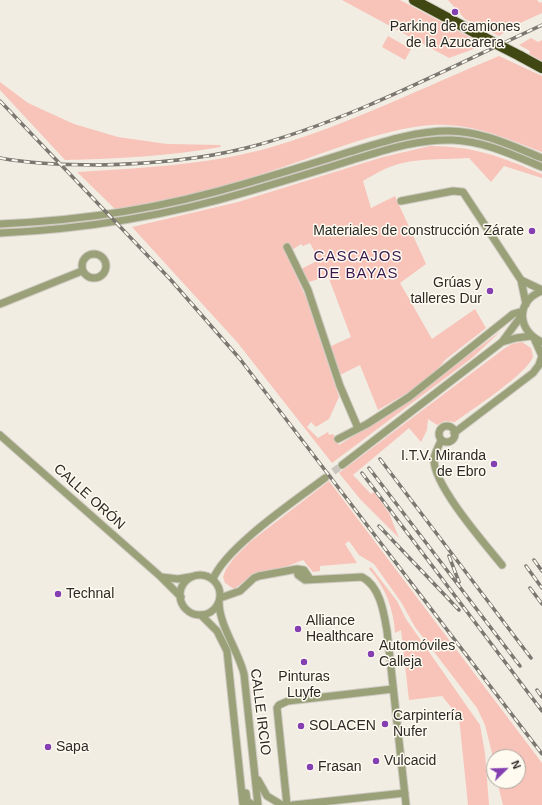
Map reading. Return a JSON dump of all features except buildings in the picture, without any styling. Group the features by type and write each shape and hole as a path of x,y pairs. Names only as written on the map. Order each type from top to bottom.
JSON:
{"highway":[{"path":"414,0 542,67"}],"street":[{"path":"0,224 80,219 164,206 233,188 388,140 418,133 450,131 471,133 499,141 542,158"},
{"path":"0,233 75,228 152,217 214,202 390,149 427,141 454,140 477,143 542,166"},
{"path":"401,201 453,190 463,192 521,280 526,304"},
{"path":"287,247 308,290 340,386 358,428"},
{"path":"0,304 82,271"},
{"path":"521,280 542,290"},
{"path":"342,465 502,342 523,313 530,297 542,290"},
{"path":"338,439 409,397 513,314 523,313"},
{"path":"523,313 526,330 533,337 542,342"},
{"path":"502,342 520,337 533,337"},
{"path":"453,431 461,428 533,373 540,365 542,356 533,337"},
{"path":"453,431 446,427 439,433 442,442 434,460 440,478 456,504 502,565"},
{"path":"442,442 452,440 453,431"},
{"name":"CALLE ORÓN","path":"0,435 161,577 181,597"},
{"path":"213,579 221,565 251,535 325,478"},
{"path":"219,600 240,591 254,578 259,576 297,569 304,570 310,579 355,576 366,579 377,594 385,616 406,805"},
{"path":"161,577 178,579 193,576 206,576 213,579 219,587 219,600 215,609 208,613 201,615 187,610 181,597 181,588 186,581 193,576"},
{"name":"CALLE IRCIO","path":"219,600 220,617 239,655 244,674 258,805"},
{"name":"CALLE IRCIO","path":"201,615 217,631 227,651 243,805"},
{"path":"287,805 277,708 280,703 393,689"},
{"path":"239,767 244,773 247,801 253,805"},
{"path":"256,776 267,796 282,805"},
{"path":"294,805 405,793"}],"shaded area":[{"path":"342,0 400,0 475,40 474,42 482,46 449,58"},
{"path":"448,0 537,0 540,3 542,2 542,13 516,25 499,36 465,19"},
{"path":"388,36 411,49 405,60 382,47"},
{"path":"531,38 538,42 542,40 542,61 529,54 530,51 519,45"},
{"path":"499,56 542,76 542,152 488,132 460,126 431,125 411,127 371,137 233,183 174,198 115,209 77,172 200,162 272,147 301,138 358,116"},
{"path":"0,82 28,103 74,124 118,137 167,144 220,145 221,147 182,153 104,159 65,160 0,90"},
{"path":"430,146 474,150 514,162 542,174 542,178 504,166 491,182 469,158 437,159 405,162 395,165 363,181 371,208 395,196 426,264 400,283 432,339 475,309 486,328 445,360 433,375 409,392 378,410 360,365 338,376 329,347 351,337 328,276 309,282 301,269 319,260 310,243 303,246 301,244 292,250 284,249 307,300 339,397 329,419 316,427 311,422 307,427 318,438 328,432 329,435 333,434 339,445 387,415 501,331 472,358 332,463 237,342 132,227 238,202 383,157"},
{"path":"522,342 531,348 533,356 529,363 511,381 455,422 445,421 437,425 428,419 427,430 421,442 409,428 353,475 371,494 374,492 389,513 399,538 360,499 339,473 505,348 512,344"},
{"path":"329,481 542,763 542,805 503,805 499,789 526,789 526,749 491,749 485,725 477,708 415,627 401,602 374,564 359,555 349,541 345,544 357,563 320,566 320,571 313,572 303,560 288,566 251,576 234,589 225,583 223,577 226,569 234,558 250,542"},
{"path":"371,567 397,601 406,619 480,725 485,753 486,789 488,789 489,805 468,805 459,717 442,696 409,700 401,630 395,633 393,616 388,599 380,583 369,569"}],"tunnel":[{"path":"325,478 342,465"}],"railway":[{"path":"0,158 50,164 118,164 155,162 210,156 246,148 322,124 359,109 542,25"},
{"path":"0,101 170,279 240,359 542,754"},
{"path":"380,459 531,658"},
{"path":"369,468 520,666"},
{"path":"362,473 542,711"},
{"path":"379,526 459,610"},
{"path":"449,556 459,582"},
{"path":"534,560 542,571"},
{"path":"526,566 542,588"},
{"path":"530,588 542,604"},
{"path":"537,690 542,697"}],"place":[{"name":"Parking de camiones de la Azucarera","path":"455,12"},
{"name":"Materiales de construcción Zárate","path":"532,231"},
{"name":"Grúas y talleres Dur","path":"490,291"},
{"name":"I.T.V. Miranda de Ebro","path":"494,464"},
{"name":"Technal","path":"58,594"},
{"name":"Alliance Healthcare","path":"298,629"},
{"name":"Automóviles Calleja","path":"371,654"},
{"name":"Pinturas Luyfe","path":"304,662"},
{"name":"Carpintería Nufer","path":"385,724"},
{"name":"SOLACEN","path":"301,726"},
{"name":"Sapa","path":"48,747"},
{"name":"Vulcacid","path":"376,761"},
{"name":"Frasan","path":"310,767"}],"district":[{"name":"CASCAJOS DE BAYAS","path":"358,266"}]}
